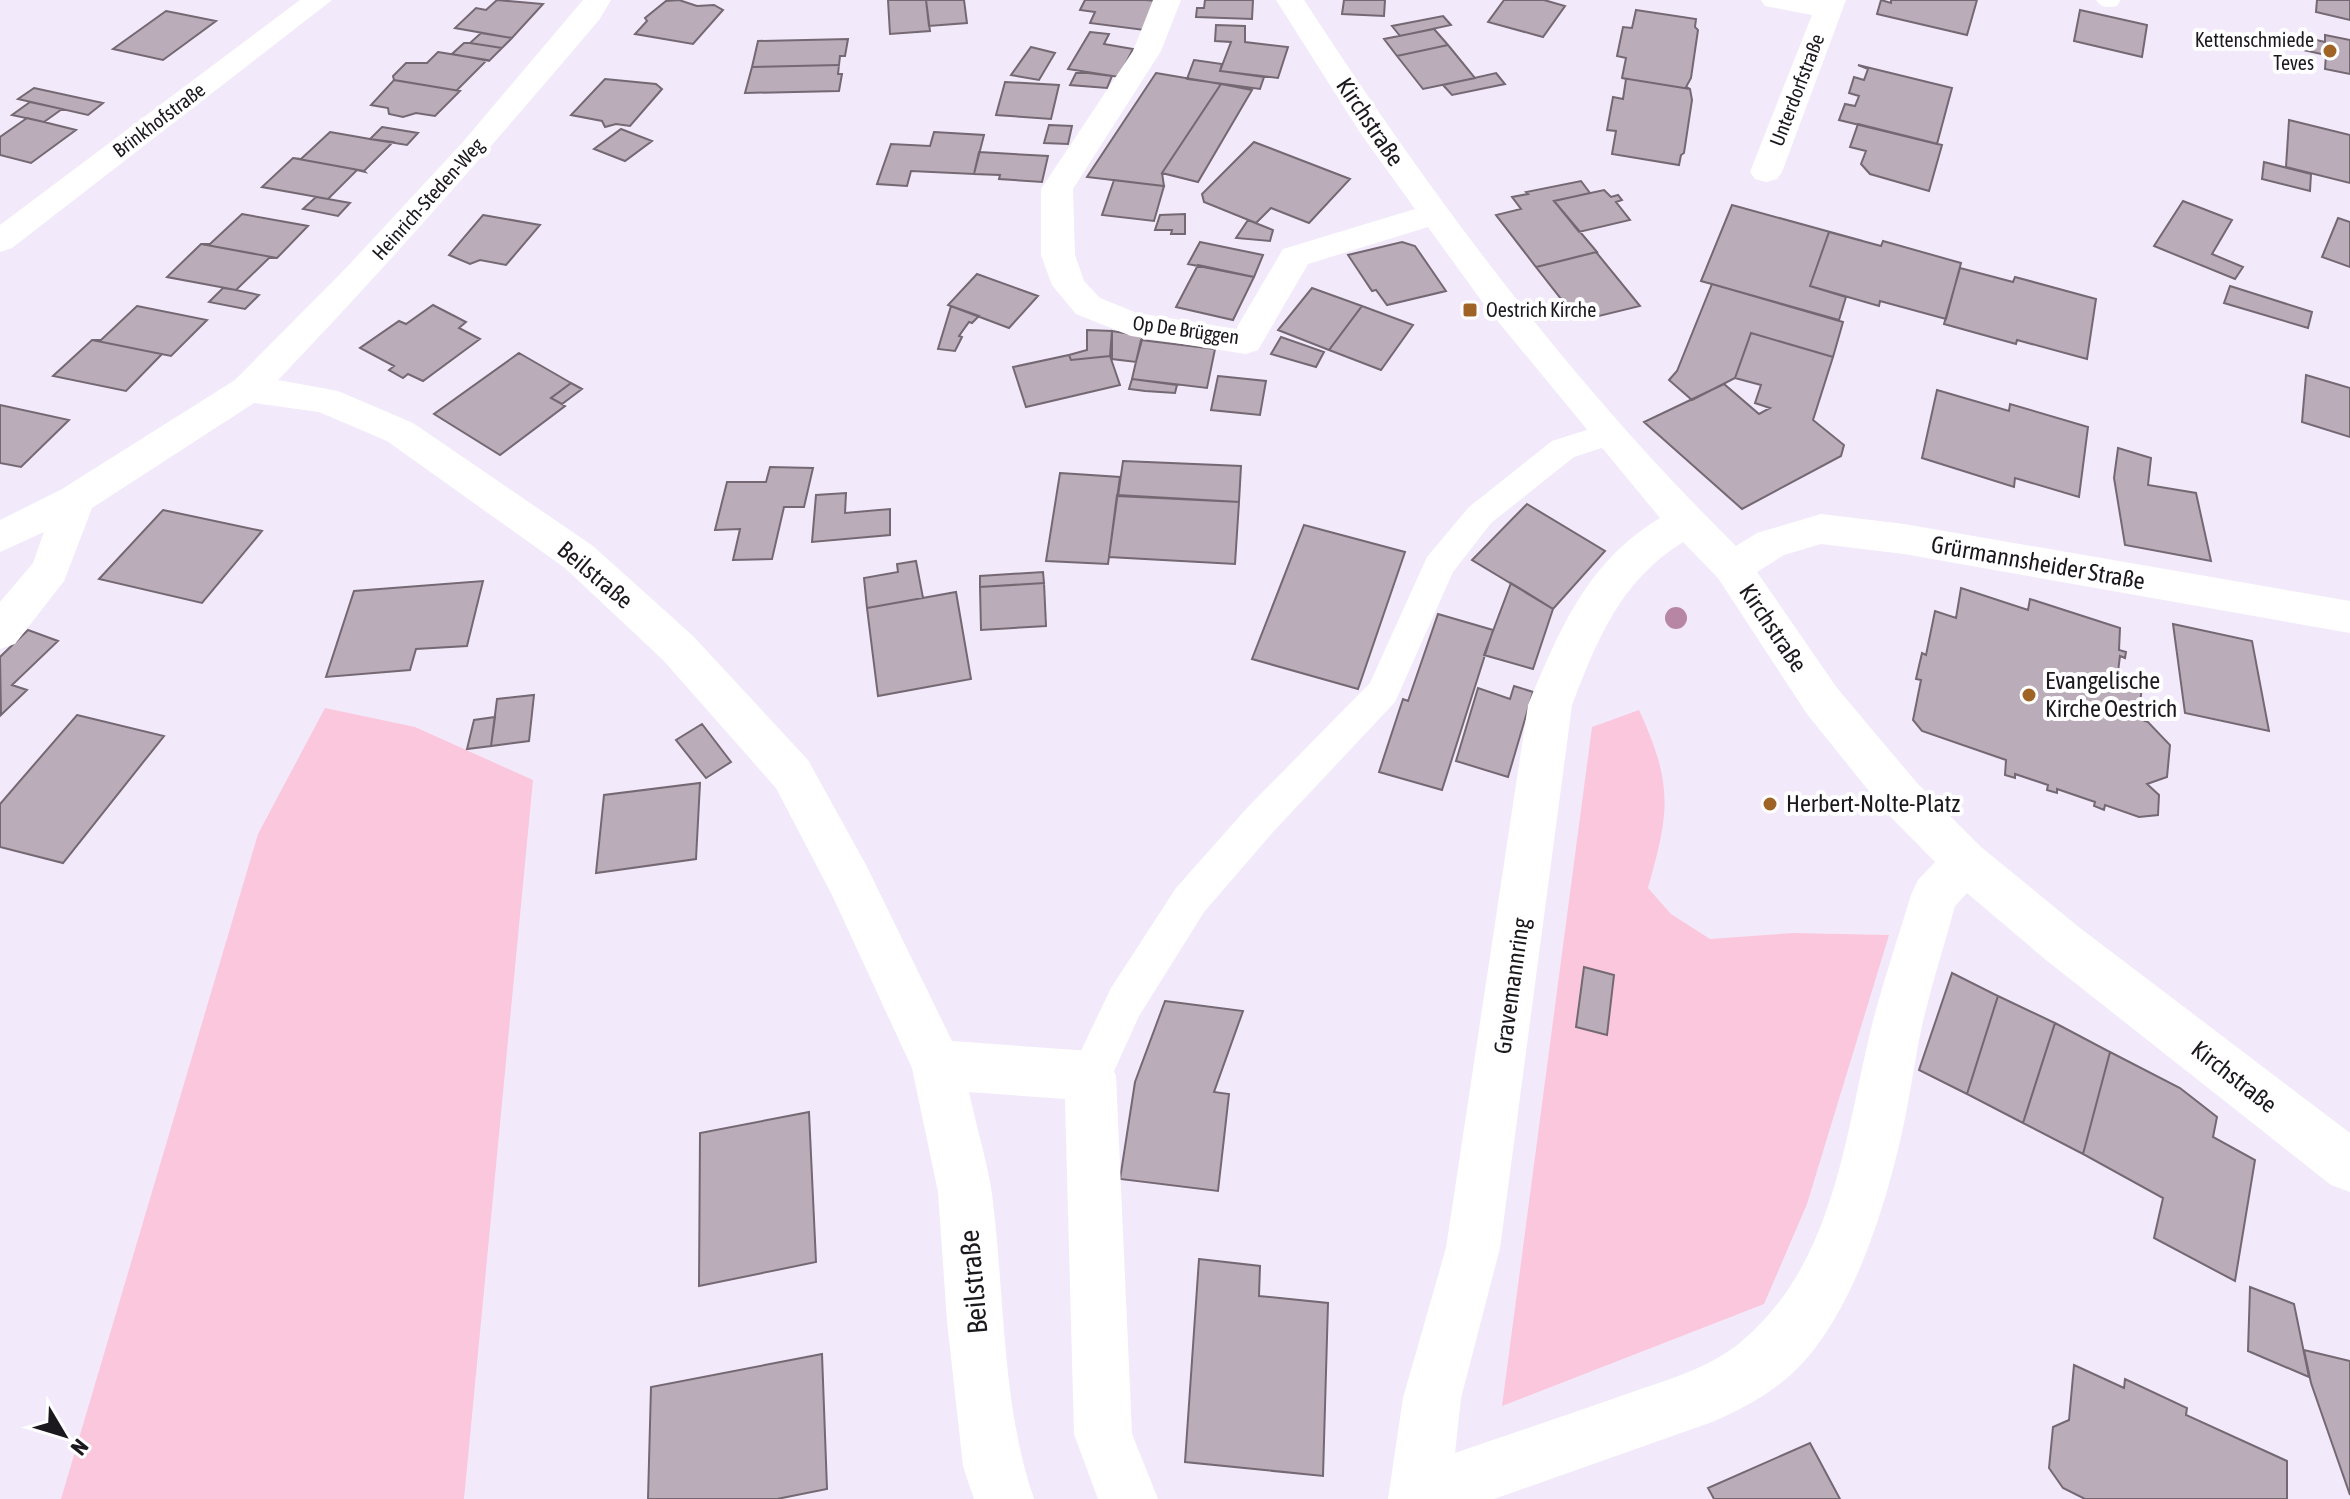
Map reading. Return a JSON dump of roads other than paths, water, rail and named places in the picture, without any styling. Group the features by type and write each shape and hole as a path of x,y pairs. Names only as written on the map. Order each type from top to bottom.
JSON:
{"street":[{"name":"Brinkhofstraße","path":"0,241 318,0"},
{"name":"Heinrich-Steden-Weg","path":"248,389 359,275 473,150 589,14 597,0"},
{"name":"Op De Brüggen","path":"1167,0 1147,51 1057,189 1058,255 1069,285 1088,306 1131,324 1246,342 1295,257 1435,214"},
{"name":"Kirchstraße","path":"1290,0 1376,134 1498,299 1609,434 1686,521 1732,567 1822,701 1901,797 1965,862 2063,944 2350,1166"},
{"name":"Unterdorfstraße","path":"1766,172 1830,4 1775,0"},
{"path":"0,537 76,499 248,389"},
{"name":"Beilstraße","path":"248,389 325,400 400,432 579,557 678,648 792,774 849,880 937,1065 965,1192 975,1321 993,1466 1004,1499"},
{"path":"0,632 50,570 76,499"},
{"name":"Gravemannring","path":"1686,521 1650,543 1611,583 1582,626 1550,705 1473,1248 1432,1398 1419,1497 1712,1393 1762,1362 1807,1312 1833,1266 1853,1214 1879,1120 1899,1017 1935,895 1965,862"},
{"name":"Grürmannsheider Straße","path":"1732,567 1771,544 1821,529 1904,539 2350,617"},
{"path":"937,1065 1090,1076 1103,1434 1128,1499"}],"lane":[{"path":"1090,1076 1125,1002 1190,900 1260,820 1383,692 1439,566 1480,515 1563,449 1609,434"}],"place":[{"name":"Kettenschmiede Teves","path":"2330,51"},
{"name":"Oestrich Kirche","path":"1470,310"},
{"name":"Evangelische Kirche Oestrich","path":"2029,695"},
{"name":"Herbert-Nolte-Platz","path":"1770,804"}]}
